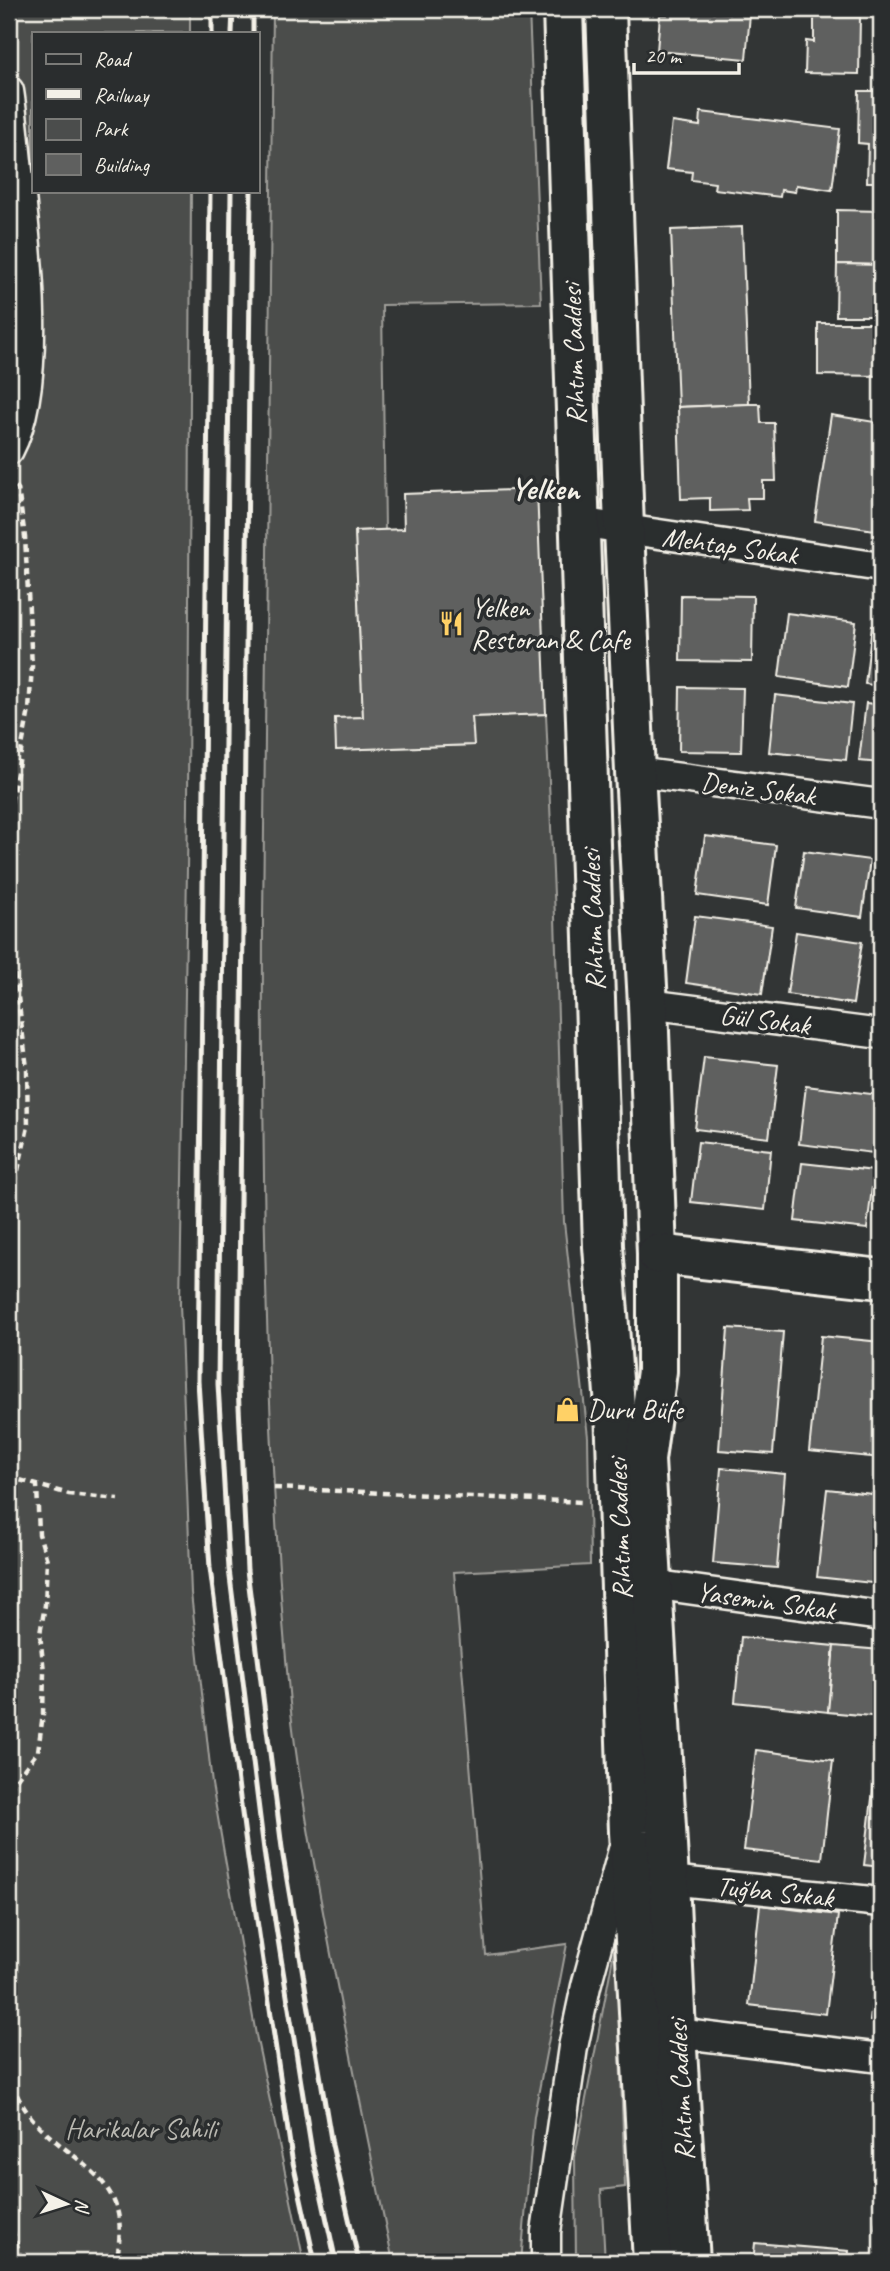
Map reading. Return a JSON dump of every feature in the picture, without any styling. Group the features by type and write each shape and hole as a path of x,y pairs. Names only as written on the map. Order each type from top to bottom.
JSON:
{"main road":[{"name":"Rıhtım Caddesi","path":"563,9 603,1246 615,1407 629,1832 653,2262"},
{"name":"Rıhtım Caddesi","path":"606,9 624,529 648,1004 657,1254 657,1371 645,1460 690,2262"},
{"path":"657,1254 881,1279"}],"street":[{"path":"9,91 26,237 30,316 23,410 9,450"},
{"name":"Mehtap Sokak","path":"578,522 881,567"},
{"name":"Deniz Sokak","path":"635,772 881,804"},
{"name":"Gül Sokak","path":"648,1004 881,1034"},
{"name":"Yasemin Sokak","path":"651,1584 881,1616"},
{"name":"Rıhtım Caddesi","path":"546,2262 546,2232 573,2047 613,1882 629,1832 662,1749"},
{"name":"Tuğba Sokak","path":"670,1880 881,1902"},
{"path":"676,2033 881,2058"}],"path":[{"path":"9,476 18,489 25,537 33,666 29,710 9,814"},
{"path":"9,926 27,1068 28,1127 9,1209"},
{"path":"9,1032 22,1032"},
{"path":"9,1477 69,1494 118,1499"},
{"path":"9,1789 37,1751 43,1714 44,1672 40,1633 45,1605 47,1560 39,1534 37,1485"},
{"path":"274,1488 594,1502"},
{"path":"9,2072 12,2087 22,2104 44,2131 99,2176 113,2197 119,2219 117,2262"},
{"path":"9,2218 22,2262"}],"green space":[{"name":"Harikalar Sahili","path":"9,9 190,9 190,32 32,32 32,192 191,192 188,807 180,1304 191,1593 212,1784 256,2035 304,2262 9,2262"},
{"path":"273,9 529,9 541,303 382,305 385,530 355,531 363,717 335,719 337,750 473,745 472,717 546,714 564,1222 588,1437 590,1565 454,1572 486,1955 567,1944 534,2116 521,2262 393,2262 321,1900 301,1787 290,1703 270,1409 263,1115"},
{"path":"616,1941 625,2187 601,2190 605,2262 576,2262 575,2157"}],"building":[{"path":"668,9 750,14 746,59 657,51 660,15 667,15"},
{"path":"814,16 860,17 859,74 805,73 806,41 814,42"},
{"path":"859,91 881,91 881,182 867,182 868,144 858,143"},
{"path":"701,112 840,129 832,190 796,185 795,192 781,190 780,197 714,189 715,183 691,180 692,172 666,169 672,122 700,126"},
{"path":"837,210 881,211 881,265 837,264"},
{"path":"742,227 749,404 678,407 671,230"},
{"path":"837,264 881,265 881,316 836,316"},
{"path":"818,323 881,323 881,376 818,375"},
{"path":"760,404 761,423 774,423 776,481 763,481 763,498 747,498 748,510 710,511 710,498 681,499 678,407"},
{"path":"831,415 881,423 881,531 815,521"},
{"name":"Yelken Restoran & Cafe","path":"537,489 546,714 472,717 474,745 336,750 335,718 363,717 355,531 404,529 403,494"},
{"path":"681,595 753,596 752,662 680,661"},
{"path":"787,613 856,622 848,687 779,677"},
{"path":"872,626 881,627 881,686 865,684"},
{"path":"9,680 15,686 9,707"},
{"path":"680,687 743,688 741,752 679,751"},
{"path":"775,695 852,704 846,760 769,752"},
{"path":"866,703 881,705 881,763 859,761"},
{"path":"705,836 776,845 768,905 697,895"},
{"path":"804,851 870,860 862,917 796,908"},
{"path":"695,916 772,926 762,994 686,983"},
{"path":"796,932 862,942 853,1004 787,994"},
{"path":"704,1057 778,1065 769,1138 695,1129"},
{"path":"806,1086 880,1095 873,1153 799,1144"},
{"path":"698,1142 771,1150 765,1210 691,1202"},
{"path":"802,1163 874,1171 867,1229 795,1221"},
{"path":"728,1328 783,1332 773,1454 719,1450"},
{"path":"821,1336 881,1342 881,1458 809,1451"},
{"path":"721,1468 785,1474 777,1568 713,1563"},
{"path":"827,1489 881,1495 881,1584 817,1577"},
{"path":"741,1637 834,1646 828,1712 735,1702"},
{"path":"834,1646 881,1650 881,1717 828,1712"},
{"path":"756,1750 833,1760 822,1859 744,1850"},
{"path":"876,1765 881,1766 881,1867 864,1865"},
{"path":"760,1905 838,1915 826,2014 749,2005"},
{"path":"881,1921 881,2022 870,2021"},
{"path":"881,2175 881,2230 875,2229"},
{"path":"755,2243 849,2251 848,2262 753,2262"}],"railway":[{"path":"212,9 212,32"},
{"path":"232,32 233,9"},
{"path":"253,9 253,32"},
{"path":"210,192 198,1381 210,1568 248,1859 292,2158 315,2262"},
{"path":"231,192 218,1384 229,1569 265,1858 312,2152 336,2262"},
{"path":"251,192 238,1386 247,1570 283,1856 332,2145 359,2262"}],"place":[{"name":"Yelken Restoran & Cafe","path":"451,623"},
{"name":"Duru Büfe","path":"567,1409"}],"district":[{"name":"Yelken","path":"545,488"}]}
